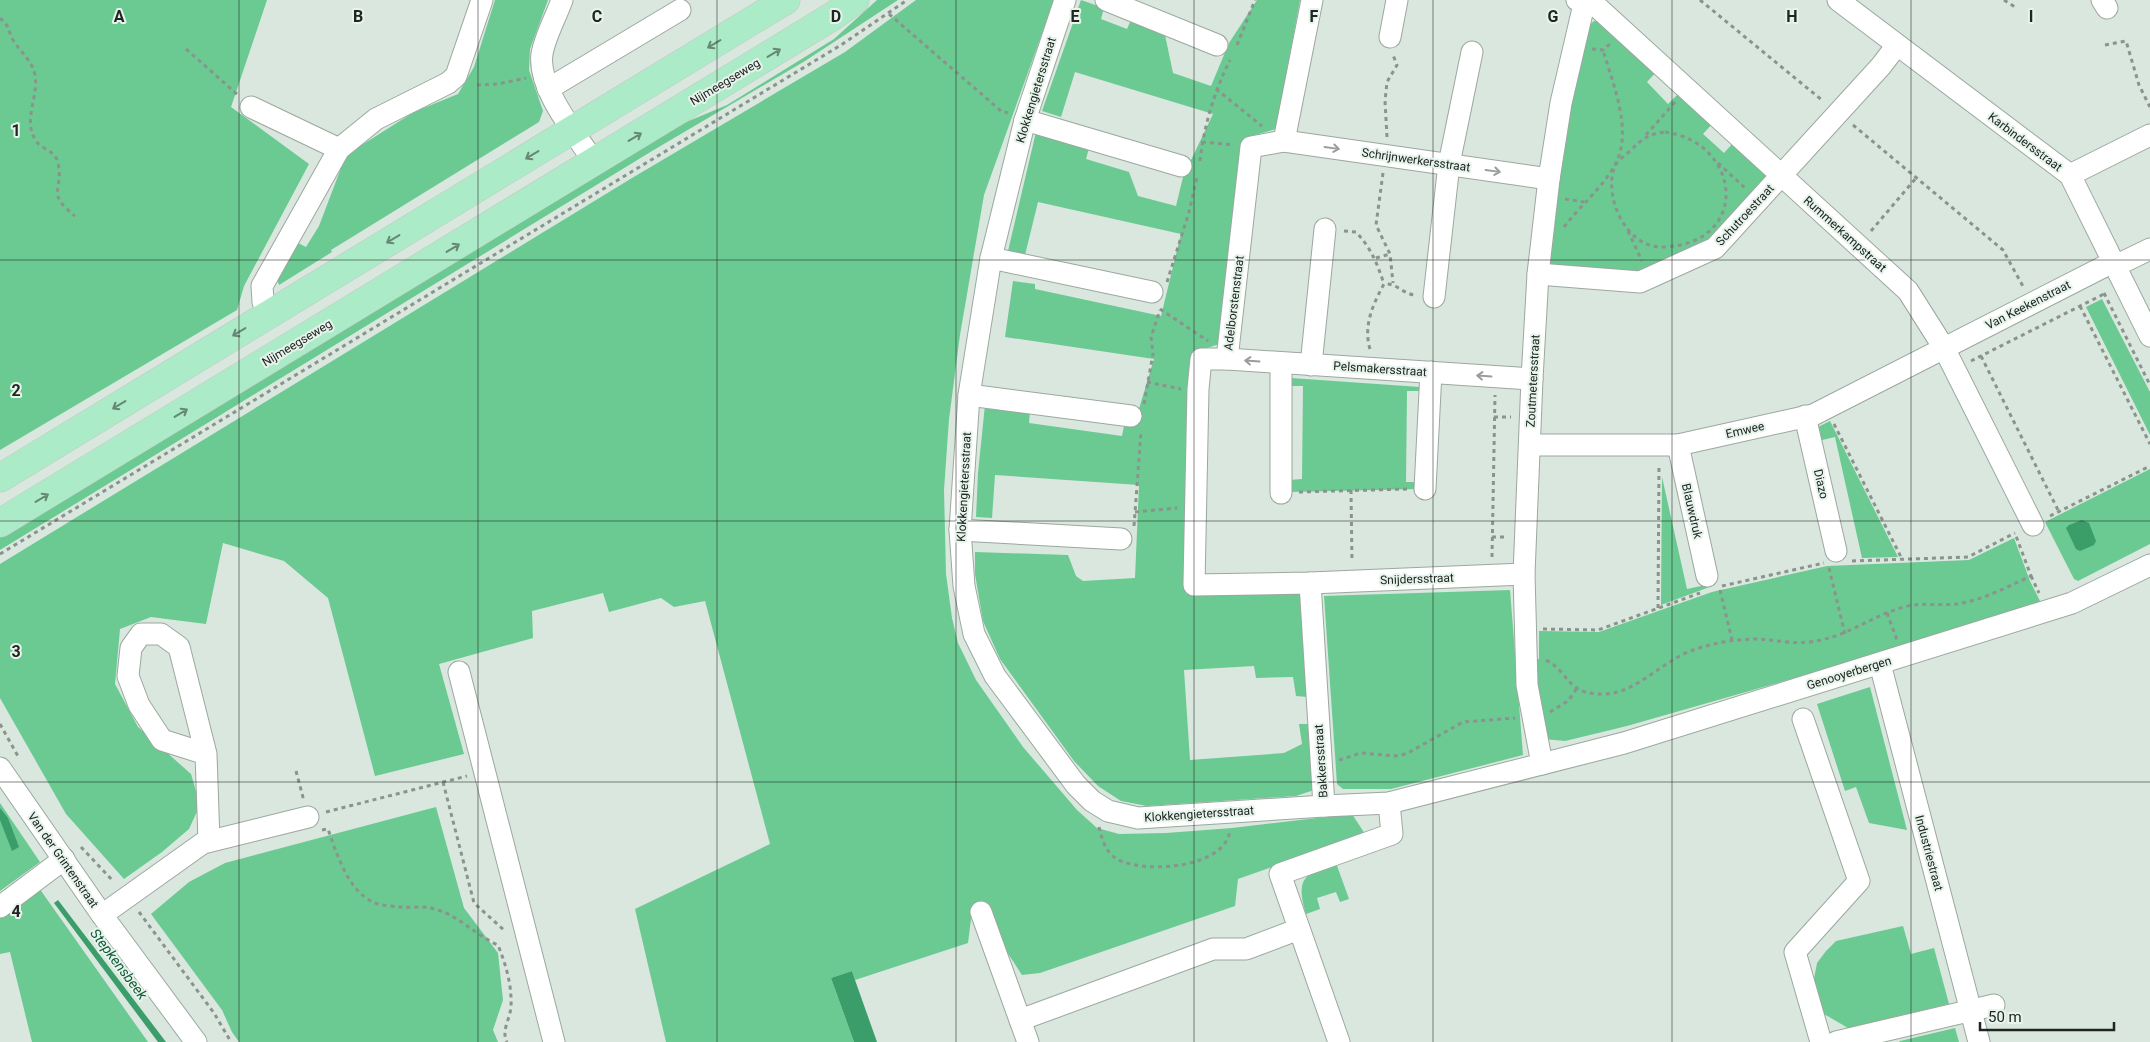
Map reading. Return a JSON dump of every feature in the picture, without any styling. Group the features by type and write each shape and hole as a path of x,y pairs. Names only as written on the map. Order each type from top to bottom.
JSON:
{"main road":[{"path":"0,478 786,0"},
{"name":"Nijmeegseweg","path":"0,523 834,16 855,0"}],"street":[{"path":"269,314 263,302 262,286 339,149 376,119 448,84 456,76 482,0"},
{"path":"562,0 542,53 545,82 594,162"},
{"name":"Klokkengietersstraat","path":"1065,0 1024,120 991,258 970,395 960,530 964,586 974,634 995,676 1076,785 1092,801 1108,811 1138,818 1324,806"},
{"path":"1106,0 1228,51"},
{"path":"1276,137 1312,0"},
{"path":"1390,37 1397,0"},
{"name":"Karbindersstraat","path":"1838,0 2070,175 2150,336"},
{"name":"Rummerkampstraat","path":"1582,1 1596,5 1908,290 1944,348 1955,370 2024,529"},
{"name":"Zoutmetersstraat","path":"1542,764 1527,685 1524,574 1532,379 1538,274 1549,178 1561,103 1582,1"},
{"path":"545,82 680,10"},
{"name":"Schutroestraat","path":"1538,274 1640,282 1715,248 1897,45"},
{"path":"1434,297 1449,164 1472,52"},
{"path":"251,107 339,149"},
{"path":"1024,120 1181,166"},
{"path":"2070,175 2150,136"},
{"name":"Schrijnwerkersstraat","path":"1276,137 1549,178"},
{"name":"Adelborstenstraat","path":"1276,137 1252,147 1227,359 1201,359 1198,389 1194,585 1310,583"},
{"path":"1311,365 1325,229"},
{"name":"Van Keekenstraat","path":"1944,348 2094,272 2150,249"},
{"path":"991,258 1160,298"},
{"name":"Emwee","path":"1530,445 1668,445 1805,416 1826,408 1944,348"},
{"name":"Pelsmakersstraat","path":"1227,359 1532,379"},
{"path":"1281,363 1281,493"},
{"path":"1425,488 1431,372"},
{"path":"970,395 1139,417"},
{"name":"Diazo","path":"1805,416 1841,556"},
{"name":"Blauwdruk","path":"1668,445 1712,585"},
{"path":"960,530 1122,539"},
{"name":"Genooyerbergen","path":"1542,764 1624,743 2072,604 2150,565"},
{"name":"Snijdersstraat","path":"1310,583 1524,574"},
{"name":"Bakkersstraat","path":"1310,583 1324,806 1389,803 1542,764"},
{"path":"206,754 162,740 139,705 128,676 131,648 141,634 161,634 179,647 206,754 209,841"},
{"name":"Industriestraat","path":"1880,664 1979,1042"},
{"path":"460,672 554,1042"},
{"path":"1803,719 1859,881 1796,952 1821,1042"},
{"name":"Van der Grintenstraat","path":"0,759 20,798"},
{"name":"Van der Grintenstraat","path":"0,768 102,915 196,1042"},
{"path":"1339,1042 1280,874 1392,834 1389,803"},
{"path":"102,915 203,843 314,824"},
{"path":"0,906 64,859"},
{"path":"982,912 1028,1042"},
{"path":"1020,1020 1213,949 1246,950 1299,929"},
{"path":"1836,1042 1994,1005"}],"path":[{"path":"0,554 842,45 907,0"},
{"path":"1122,539 1134,536 1139,417 1153,354 1151,337 1160,298 1189,212 1202,142 1228,51 1255,0"},
{"path":"1700,0 2003,250 2032,304"},
{"path":"2004,0 2015,7"},
{"path":"889,14 1001,111 1024,120"},
{"path":"0,18 9,25 12,39 31,63 35,89 30,119 35,140 56,157 58,201 75,216"},
{"path":"1603,50 1623,30"},
{"path":"2104,44 2126,41 2139,86 2150,107"},
{"path":"1574,45 1603,50"},
{"path":"186,49 251,107"},
{"path":"1603,50 1620,113 1622,138 1614,166 1612,189 1616,210 1650,278"},
{"path":"477,85 545,82"},
{"path":"1561,234 1564,226 1614,166 1644,137 1687,88"},
{"path":"1216,89 1276,137"},
{"path":"1626,228 1641,240 1661,247 1694,242 1710,233 1724,214 1726,193 1722,171 1703,147 1683,135 1665,132 1644,137"},
{"path":"1202,142 1231,145"},
{"path":"1714,160 1759,200"},
{"path":"1374,170 1393,172"},
{"path":"1858,245 1916,178"},
{"path":"1325,229 1356,232 1376,258 1384,284 1376,298 1368,321 1368,340 1376,369"},
{"path":"1376,258 1390,254"},
{"path":"2094,272 2150,384"},
{"path":"1384,284 1393,283 1408,294 1434,297"},
{"path":"1955,370 2104,294"},
{"path":"1160,298 1202,335"},
{"path":"2080,306 2150,444"},
{"path":"1981,356 2059,512"},
{"path":"1147,382 1175,389"},
{"path":"1492,565 1494,389"},
{"path":"1826,408 1902,559"},
{"path":"1494,417 1517,417"},
{"path":"1658,608 1668,445"},
{"path":"1841,556 1902,559 1968,557 2150,466"},
{"path":"1281,493 1425,488"},
{"path":"1351,490 1352,568"},
{"path":"1135,512 1173,508"},
{"path":"1542,658 1549,662 1568,683 1577,688 1595,694 1620,692 1680,655 1732,640 1808,642 1845,634 1887,613 1906,606 1959,603 1979,599 2031,576 2024,529"},
{"path":"1492,536 1515,537"},
{"path":"1526,629 1598,630 1687,598 1712,585 1828,562 1845,634"},
{"path":"1712,585 1732,640"},
{"path":"1887,613 1902,657"},
{"path":"1321,765 1361,753 1395,756 1406,754 1463,722 1547,713 1560,707 1577,688"},
{"path":"314,824 443,782 485,771"},
{"path":"443,782 474,903"},
{"path":"1092,801 1104,846 1116,859 1128,864 1172,867 1203,861 1218,851 1230,834 1232,812"},
{"path":"314,824 328,828 339,862 353,884 373,902 402,907 430,908 456,917 479,936 498,945 508,969 511,1008 504,1036 507,1042"}],"shaded area":[{"path":"0,0 267,0 231,107 309,164 244,286 237,310 0,450"},
{"path":"495,0 548,0 530,49 529,70 543,111 539,122 331,250 332,252 279,285 277,279 296,242 306,247 319,226 346,155 414,112 458,94 474,67"},
{"path":"877,0 898,0 805,61 652,151 0,550 0,535 660,133 727,105 834,39"},
{"path":"916,0 1054,0 984,195 960,335 949,419 944,490 946,574 952,618 958,643 976,680 1023,747 1077,810 1097,828 1119,834 1166,833 1232,828 1352,814 1365,834 1238,879 1235,906 1040,973 1022,975 1007,952 990,905 972,911 968,943 855,980 852,971 831,978 854,1042 666,1042 635,909 770,844 705,601 674,607 661,598 609,612 603,593 532,611 533,638 439,664 464,754 375,776 328,598 284,561 223,543 206,624 151,617 120,629 115,684 138,727 191,774 200,805 189,829 162,852 124,879 66,814 0,698 0,564 632,178 845,52"},
{"path":"1081,0 1104,8 1101,19 1127,29 1131,20 1165,35 1173,73 1211,86 1229,43 1257,0 1300,0 1276,129 1244,138 1223,343 1197,351 1190,366 1186,594 1302,594 1308,697 1296,696 1293,677 1256,678 1254,666 1184,670 1190,760 1284,753 1302,744 1299,724 1310,724 1314,790 1296,796 1147,806 1121,801 1098,786 1074,761 1000,659 983,621 975,574 975,552 1068,555 1076,576 1083,581 1135,578 1139,485 995,475 992,518 976,517 978,473 985,405 1030,410 1029,423 1122,436 1125,421 1135,422 1154,359 1005,337 1013,281 1035,284 1035,289 1161,316 1181,234 1038,202 1025,255 1008,251 1036,132 1089,148 1086,159 1129,172 1138,196 1176,206 1183,177 1213,114 1075,72 1061,117 1042,111"},
{"path":"1594,21 1604,22 1657,71 1647,82 1668,104 1680,92 1713,123 1703,134 1724,153 1734,142 1768,173 1767,179 1712,241 1639,276 1545,268 1563,147 1586,28"},
{"path":"2102,299 2150,392 2150,435 2086,307"},
{"path":"1291,378 1420,387 1420,391 1407,391 1406,482 1419,482 1418,489 1289,492 1290,480 1302,479 1303,386 1290,386"},
{"path":"1830,421 1898,557 1862,558 1835,437 1818,441 1814,429"},
{"path":"2150,469 2150,544 2078,581 2074,579 2045,522"},
{"path":"1662,477 1687,589 1715,583 1715,585 1661,605"},
{"path":"2082,520 2089,523 2096,541 2094,545 2080,551 2076,549 2066,528"},
{"path":"2014,538 2030,581 2043,607 1627,726 1565,741 1544,739 1532,659 1539,659 1539,631 1599,632 1712,592 1827,566 1969,560"},
{"path":"1510,590 1523,755 1391,789 1343,789 1337,784 1324,596"},
{"path":"1870,687 1907,830 1869,823 1856,787 1845,791 1817,704"},
{"path":"0,803 40,862 0,891"},
{"path":"436,807 464,908 498,953 503,1000 493,1030 498,1042 239,1042 222,1010 151,914 189,882 225,863"},
{"path":"0,808 8,818 19,847 12,851 0,820"},
{"path":"1336,863 1349,899 1340,902 1336,892 1317,898 1320,909 1306,914 1302,892 1302,885 1305,879 1317,870"},
{"path":"39,888 148,1042 32,1042 10,952 0,954 0,917"},
{"path":"58,900 166,1042 158,1042 54,903"},
{"path":"1903,926 1911,954 1934,948 1949,1004 1848,1028 1824,1014 1814,979 1817,963 1826,951 1836,941"},
{"path":"852,971 877,1042 854,1042 831,978"},
{"path":"1955,1028 1959,1042 1899,1042 1900,1041"}],"water label":[{"name":"Stepkensbeek","path":"119,964"}]}
